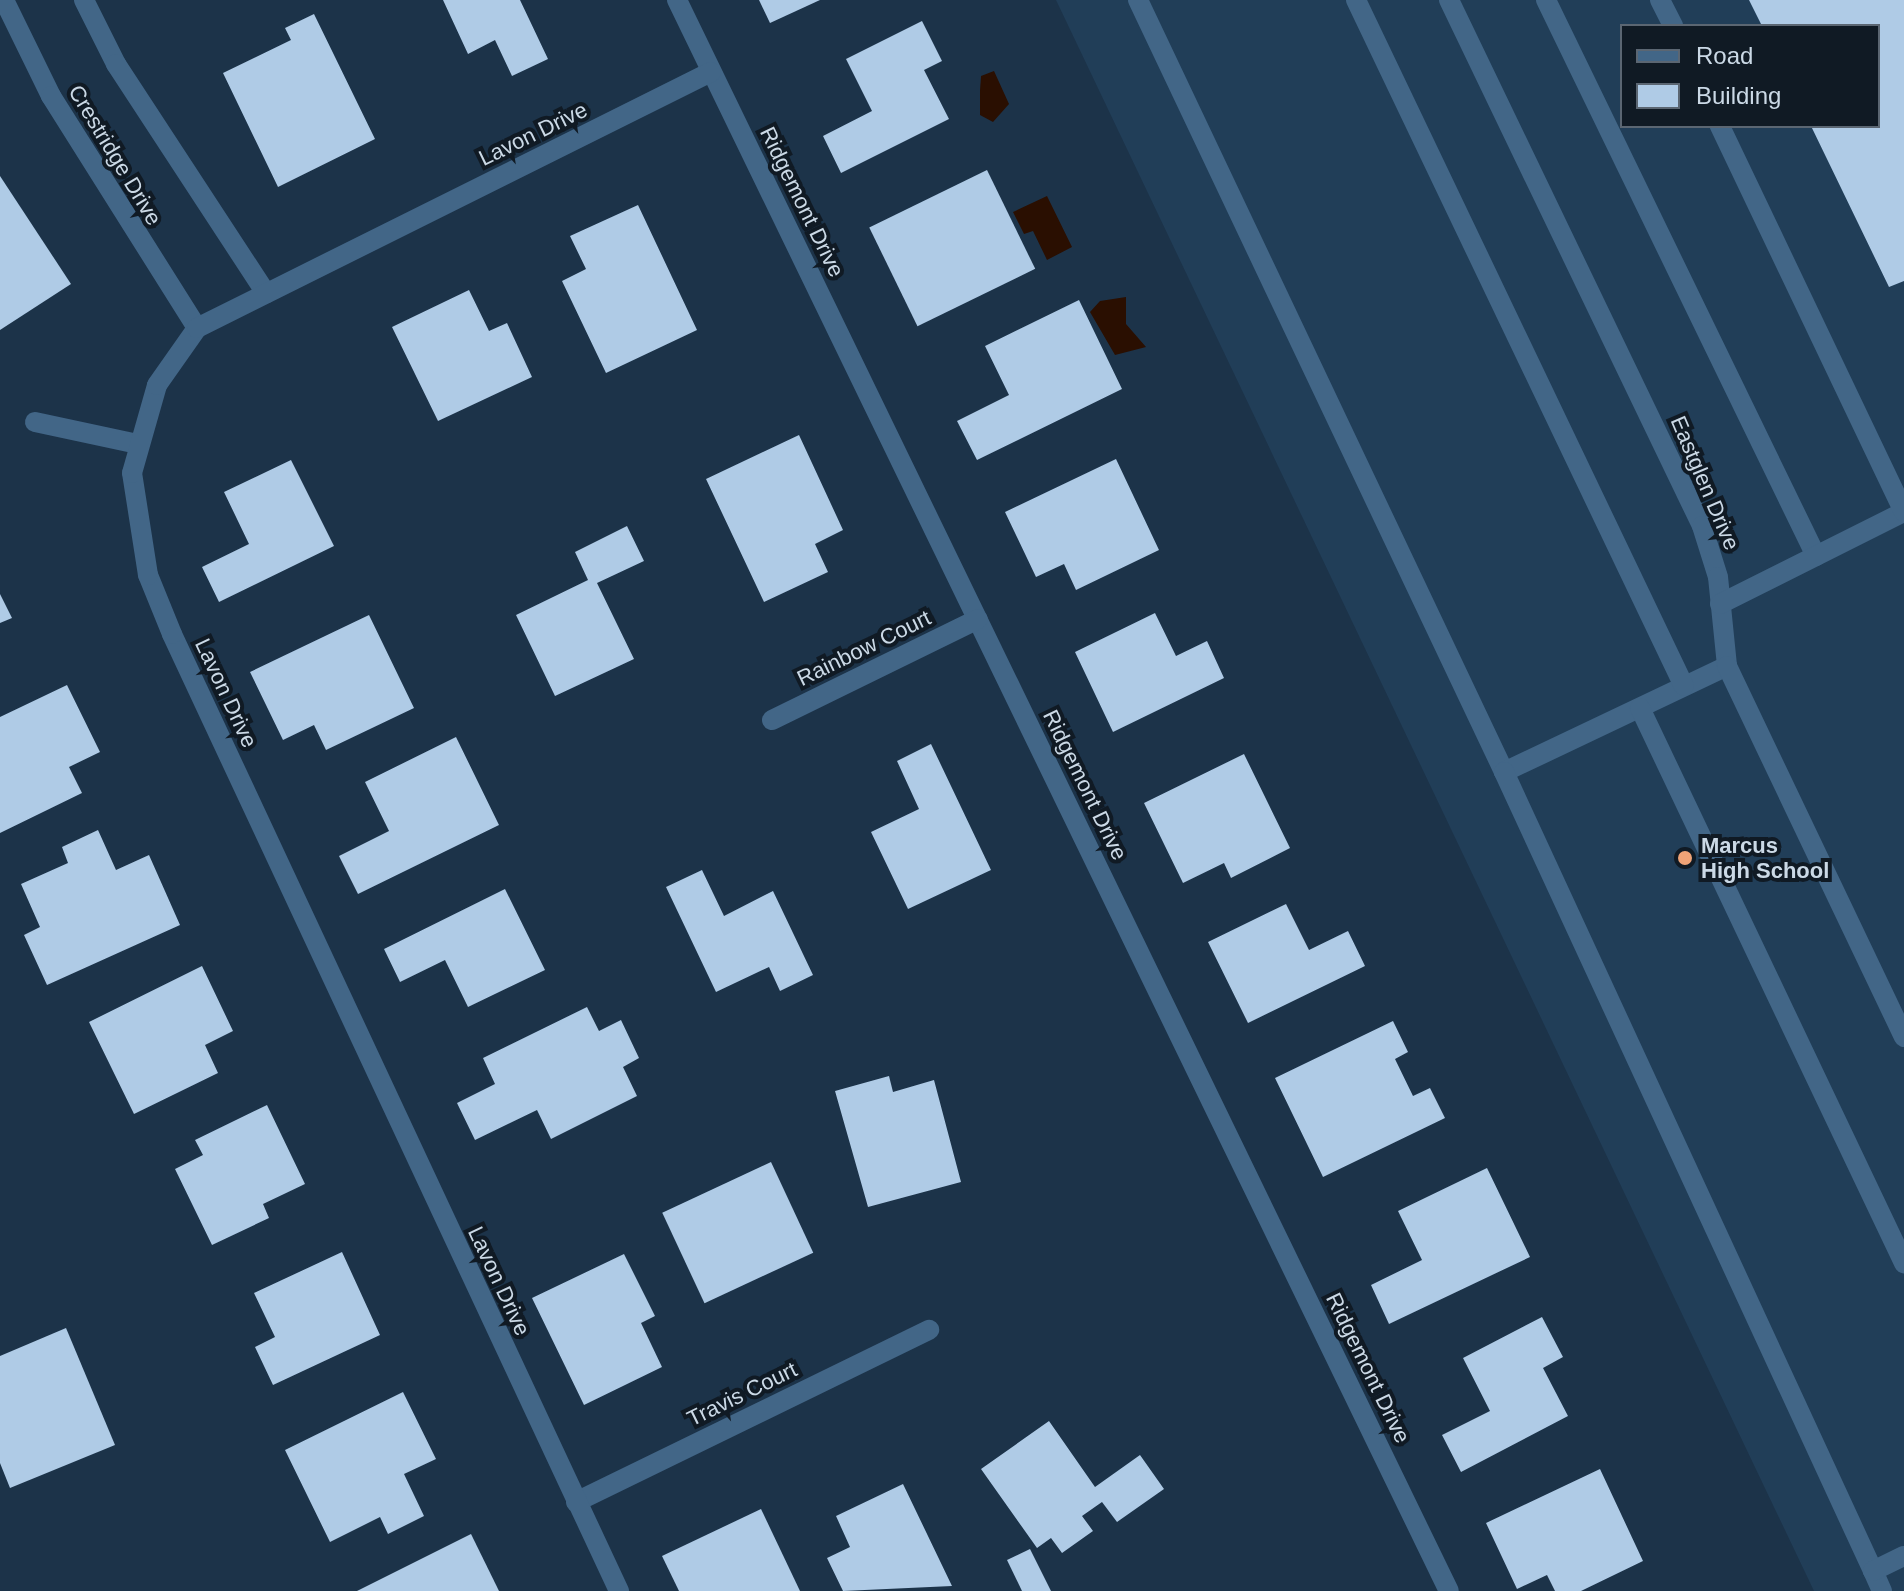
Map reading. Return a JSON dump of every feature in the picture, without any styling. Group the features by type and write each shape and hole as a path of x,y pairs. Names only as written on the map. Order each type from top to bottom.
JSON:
{"street":[{"name":"Crestridge Drive","path":"4,0 51,96 197,328"},
{"path":"84,0 116,64 266,293"},
{"name":"Ridgemont Drive","path":"677,0 1449,1591"},
{"path":"1138,0 1504,772 1882,1591"},
{"path":"1356,0 1684,686"},
{"name":"Eastglen Drive","path":"1449,0 1702,526 1720,604 1727,666 1904,1037"},
{"path":"1546,0 1816,556"},
{"path":"1660,0 1672,24"},
{"name":"Lavon Drive","path":"619,1591 172,634 148,575 136,519 132,473 157,385 197,328 711,72"},
{"path":"1720,604 1904,512 1721,128"},
{"path":"35,422 138,444"},
{"name":"Rainbow Court","path":"772,720 978,619"},
{"path":"1504,772 1727,666"},
{"path":"1640,708 1904,1263"},
{"name":"Travis Court","path":"576,1502 929,1330"},
{"path":"1873,1571 1904,1556"}],"shaded area":[{"name":"Marcus High School","path":"1056,0 1904,0 1904,1591 1814,1591"},
{"path":"994,71 1009,104 993,122 980,115 980,91 981,76"},
{"path":"1047,196 1072,247 1047,260 1033,231 1024,234 1013,212"},
{"path":"1126,297 1126,324 1146,347 1115,355 1090,312 1100,301"}],"building":[{"path":"443,0 520,0 548,59 512,76 495,40 468,54"},
{"path":"759,0 820,0 770,23"},
{"path":"1749,0 1904,0 1904,281 1889,287 1812,128 1880,128 1880,24 1761,24"},
{"path":"314,14 375,139 278,187 223,73 291,40 285,28"},
{"path":"922,21 942,61 924,70 949,119 841,173 823,136 872,111 846,59"},
{"path":"987,170 1035,269 917,326 869,227"},
{"path":"0,176 71,284 0,330"},
{"path":"638,205 697,330 606,373 562,281 586,269 570,236"},
{"path":"469,290 489,331 507,323 532,377 438,421 392,327"},
{"path":"1079,300 1122,389 977,460 957,421 1009,395 985,346"},
{"path":"799,435 843,530 815,544 828,572 764,602 706,479"},
{"path":"1116,459 1159,550 1076,590 1064,564 1036,577 1005,512"},
{"path":"291,460 334,546 219,602 202,567 249,544 224,492"},
{"path":"627,526 644,561 597,583 634,659 555,696 516,615 588,580 575,552"},
{"path":"0,594 12,618 0,623"},
{"path":"1155,613 1176,656 1207,641 1224,678 1113,732 1075,652"},
{"path":"369,615 414,708 326,750 314,725 283,740 250,672"},
{"path":"67,685 100,752 69,767 82,793 0,833 0,717"},
{"path":"456,737 499,825 358,894 339,856 389,831 365,782"},
{"path":"931,744 991,870 908,909 871,832 919,809 897,761"},
{"path":"1244,754 1290,848 1231,878 1224,863 1183,883 1144,803"},
{"path":"98,830 116,870 149,855 180,925 47,985 24,935 40,927 21,884 68,863 62,847"},
{"path":"702,870 724,916 773,891 813,975 780,991 769,967 716,992 666,887"},
{"path":"505,889 545,970 468,1007 445,960 400,982 384,949"},
{"path":"1286,904 1309,950 1348,931 1365,966 1248,1023 1208,942"},
{"path":"202,966 233,1031 205,1045 218,1073 134,1114 89,1022"},
{"path":"587,1007 599,1031 621,1020 639,1058 623,1067 637,1096 551,1139 537,1110 475,1140 457,1103 495,1084 483,1058"},
{"path":"1393,1021 1408,1052 1395,1059 1413,1096 1430,1088 1445,1118 1323,1177 1275,1078"},
{"path":"889,1076 893,1092 934,1080 961,1182 868,1207 835,1091"},
{"path":"267,1105 305,1184 263,1204 269,1218 212,1245 175,1169 203,1155 195,1140"},
{"path":"771,1162 813,1253 705,1303 662,1213"},
{"path":"1487,1168 1530,1257 1389,1324 1371,1285 1422,1260 1398,1211"},
{"path":"342,1252 380,1335 273,1385 255,1347 275,1337 254,1293"},
{"path":"624,1254 655,1316 641,1323 662,1367 584,1405 532,1298"},
{"path":"1542,1317 1563,1357 1543,1368 1568,1416 1461,1472 1442,1435 1490,1411 1463,1358"},
{"path":"66,1328 115,1445 10,1488 0,1463 0,1356"},
{"path":"403,1392 436,1459 404,1474 424,1516 388,1534 380,1517 330,1542 285,1450"},
{"path":"1049,1421 1095,1487 1140,1455 1164,1489 1117,1522 1102,1502 1082,1516 1093,1531 1062,1553 1051,1538 1037,1548 981,1469"},
{"path":"1600,1469 1643,1561 1581,1591 1555,1591 1547,1575 1517,1589 1486,1523"},
{"path":"903,1484 952,1586 843,1591 827,1558 850,1547 836,1516"},
{"path":"761,1509 800,1591 679,1591 662,1556"},
{"path":"471,1534 499,1591 357,1591"},
{"path":"1030,1549 1051,1591 1022,1591 1007,1560"}],"place":[{"name":"Marcus High School","path":"1685,858"}]}
